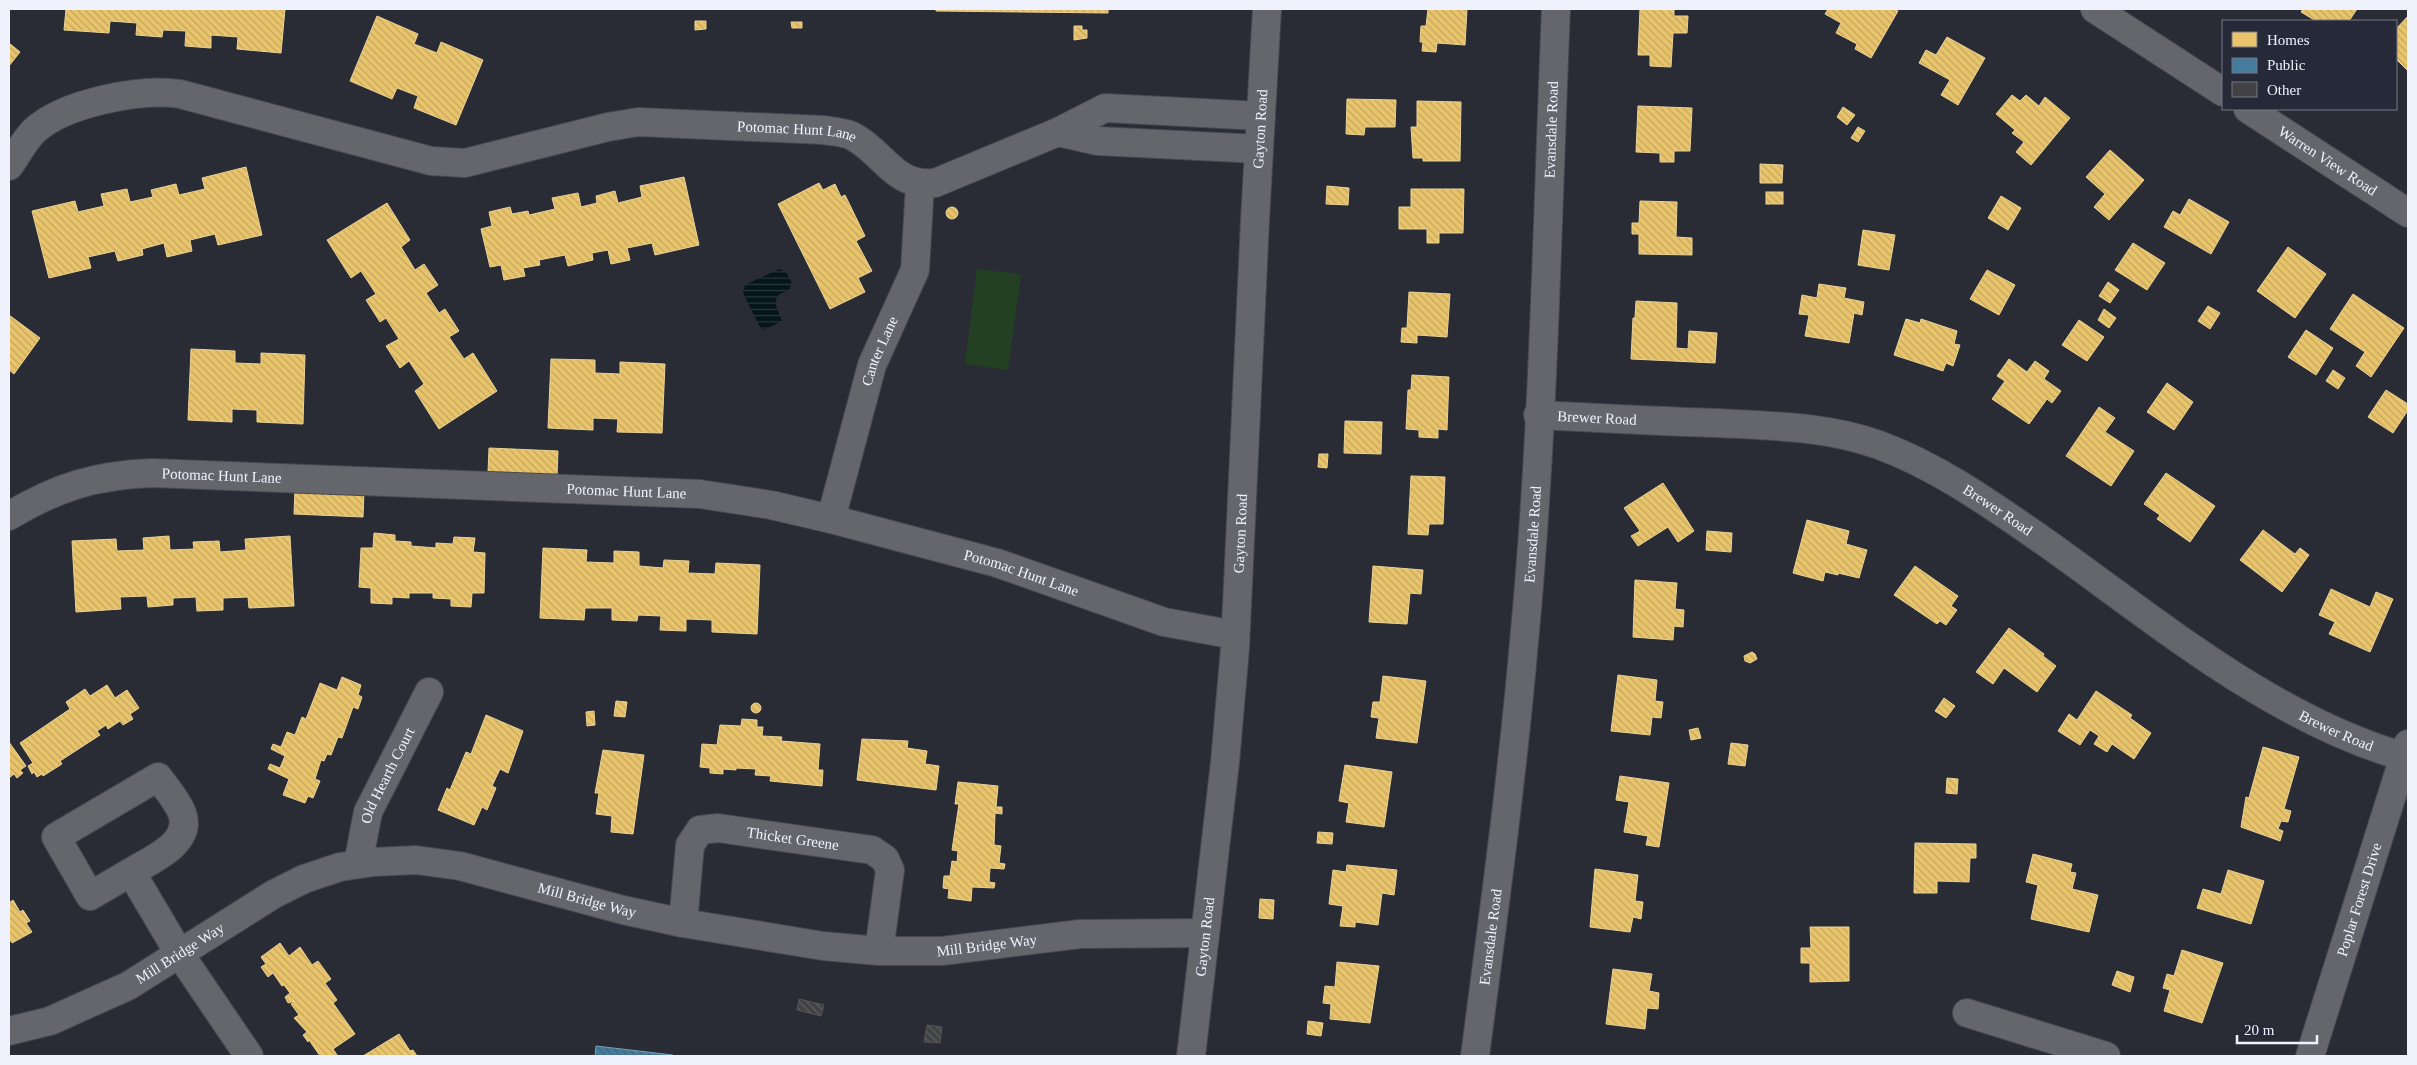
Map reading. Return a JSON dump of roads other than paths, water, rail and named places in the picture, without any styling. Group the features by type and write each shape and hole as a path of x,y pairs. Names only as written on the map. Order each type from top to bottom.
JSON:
{"street":[{"name":"Gayton Road","path":"1191,1056 1225,762 1235,635 1242,529 1267,9"},
{"name":"Evansdale Road","path":"1475,1056 1502,847 1524,642 1538,415 1556,9"},
{"path":"2094,9 2222,91"},
{"name":"Potomac Hunt Lane","path":"9,166 34,131 80,106 142,92 160,91 180,94 431,161 465,163 608,126 638,122 824,130 854,136 906,179 920,184"},
{"path":"920,184 935,183 1058,132 1105,108 1261,116"},
{"name":"Warren View Road","path":"2250,110 2408,213"},
{"path":"1058,132 1098,141 1259,149"},
{"name":"Canter Lane","path":"831,519 872,365 914,270 920,184"},
{"name":"Brewer Road","path":"1538,415 1794,427 1845,435 1879,445 1948,478 2001,512 2215,663 2285,707 2368,744 2407,753"},
{"name":"Potomac Hunt Lane","path":"9,516 42,496 68,487 119,474 152,473 700,494 771,505 831,519 997,563 1164,622 1235,635"},
{"name":"Old Hearth Court","path":"358,864 363,829 368,812 429,692"},
{"name":"Poplar Forest Drive","path":"2310,1056 2407,753"},
{"path":"158,777 182,814 182,829 175,846 131,872 90,896 56,837 158,777"},
{"name":"Thicket Greene","path":"683,924 690,845 700,830 718,828 862,848 872,850 885,859 890,870 879,951"},
{"name":"Mill Bridge Way","path":"9,1031 50,1021 120,990 274,894 313,876 340,867 358,864 416,860 460,866 623,910 683,924 823,946 879,951 942,951 1080,934 1205,933"},
{"path":"131,872 179,953 249,1056"},
{"path":"1967,1013 2106,1056"}]}
